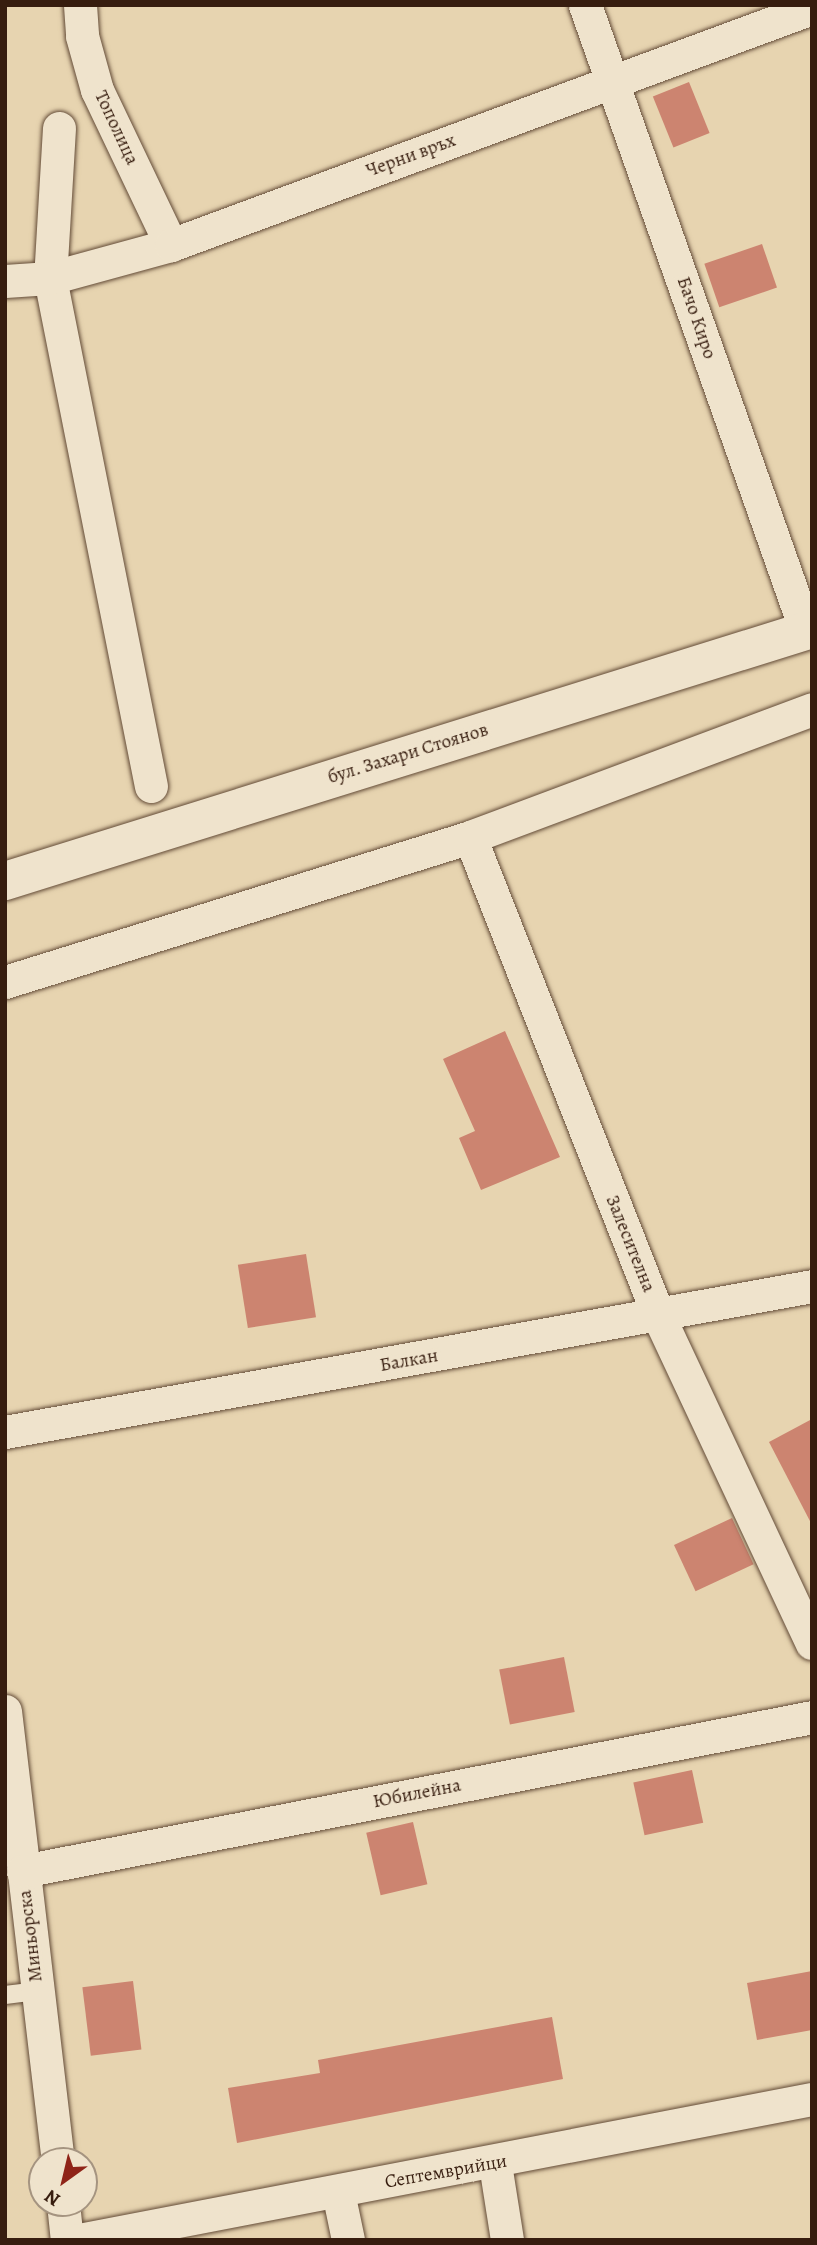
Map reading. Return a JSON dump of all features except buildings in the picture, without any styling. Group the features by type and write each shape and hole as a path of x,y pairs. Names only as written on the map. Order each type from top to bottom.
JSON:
{"main road":[{"name":"бул. Захари Стоянов","path":"5,881 809,630"}],"street":[{"name":"Тополица","path":"80,5 82,36 97,90 171,245"},
{"name":"Бачо Киро","path":"585,5 809,630"},
{"name":"Черни връх","path":"5,281 50,278 171,245 812,8"},
{"path":"59,128 50,278 150,786"},
{"path":"5,982 470,837 812,709"},
{"name":"Залесителна","path":"470,837 659,1317 812,1643"},
{"name":"Балкан","path":"5,1432 659,1317 812,1286"},
{"name":"Миньорска","path":"5,1711 23,1871 21,1993 55,2147"},
{"name":"Юбилейна","path":"23,1871 812,1717"},
{"name":"Септемврийци","path":"79,2240 495,2164 812,2099"},
{"path":"495,2164 507,2240"},
{"path":"338,2192 348,2240"},
{"path":"65,2217 67,2240"}]}
